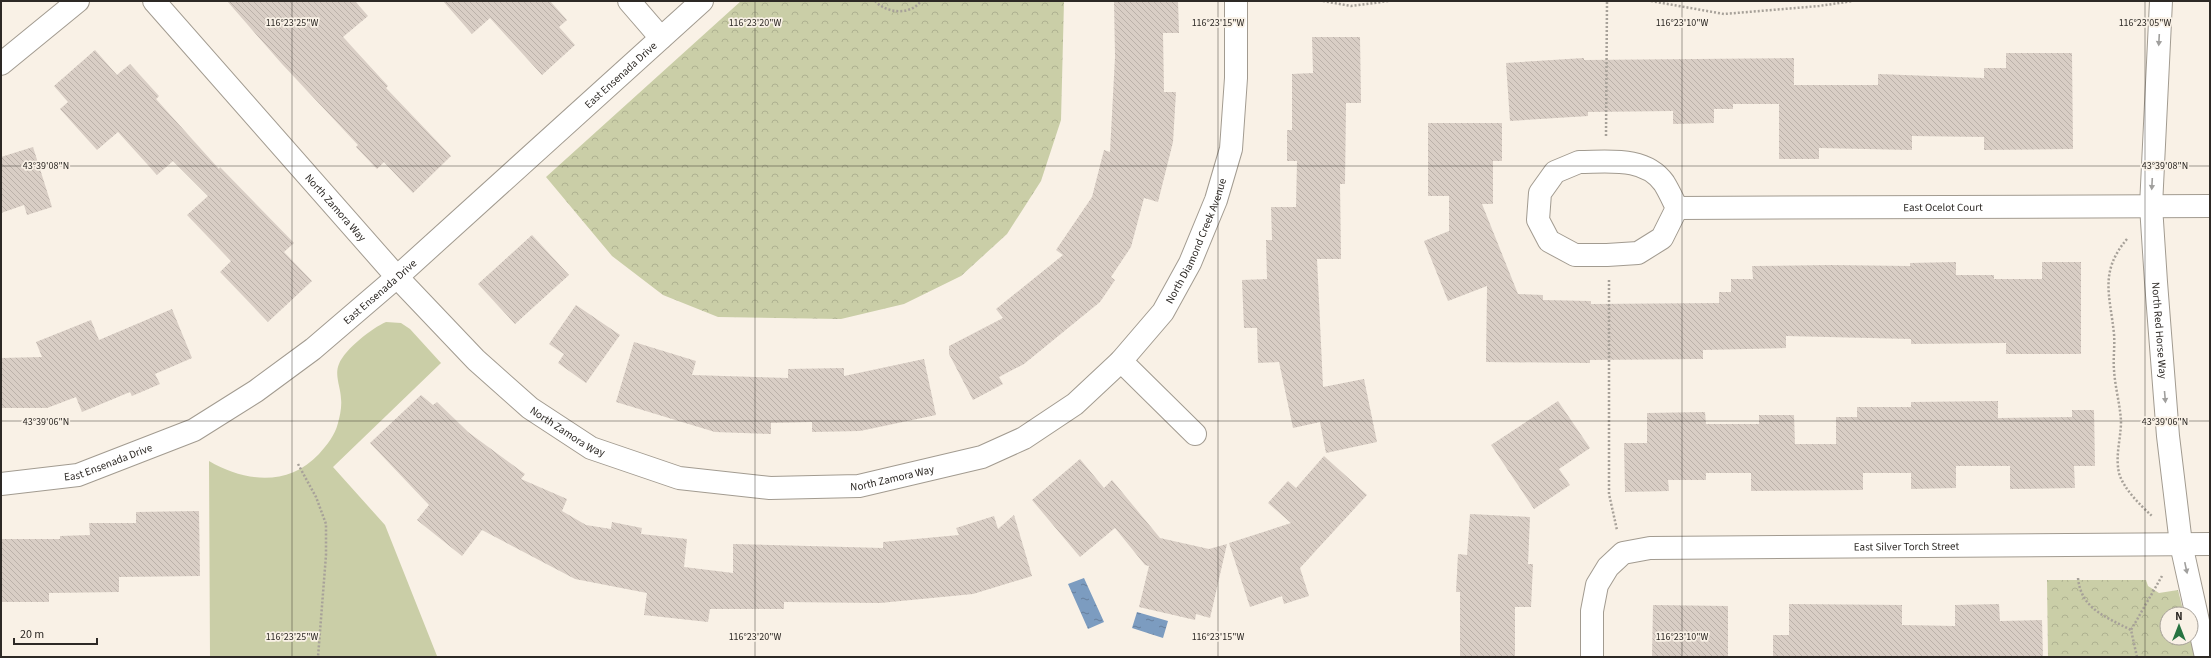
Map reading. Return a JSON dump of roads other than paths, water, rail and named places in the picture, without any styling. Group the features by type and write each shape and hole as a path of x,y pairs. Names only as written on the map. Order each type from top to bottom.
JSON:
{"street":[{"path":"1,64 78,1"},
{"name":"North Zamora Way","path":"154,1 397,277 476,360 530,408 591,448 679,478 770,488 859,486 982,457 1024,438 1075,404 1121,361"},
{"path":"629,1 662,38"},
{"name":"East Ensenada Drive","path":"1,484 78,475 194,430 256,392 313,349 397,277 702,1"},
{"name":"North Diamond Creek Avenue","path":"1121,361 1163,312 1190,263 1216,200 1231,149 1236,78 1236,1"},
{"name":"North Red Horse Way","path":"2162,1 2151,206 2168,428 2181,544 2206,657"},
{"path":"1579,162 1624,162 1646,167 1664,183 1677,208 1662,238 1638,253 1607,256 1575,255 1549,241 1538,220 1540,192 1555,172 1579,162"},
{"name":"East Ocelot Court","path":"1677,208 2210,206"},
{"path":"1121,361 1195,434"},
{"name":"East Silver Torch Street","path":"1592,657 1592,611 1597,585 1608,566 1623,553 1650,548 2210,544"}],"water":[{"path":"1084,578 1104,622 1088,629 1068,584"},
{"path":"1137,612 1168,621 1163,638 1132,628"}]}
